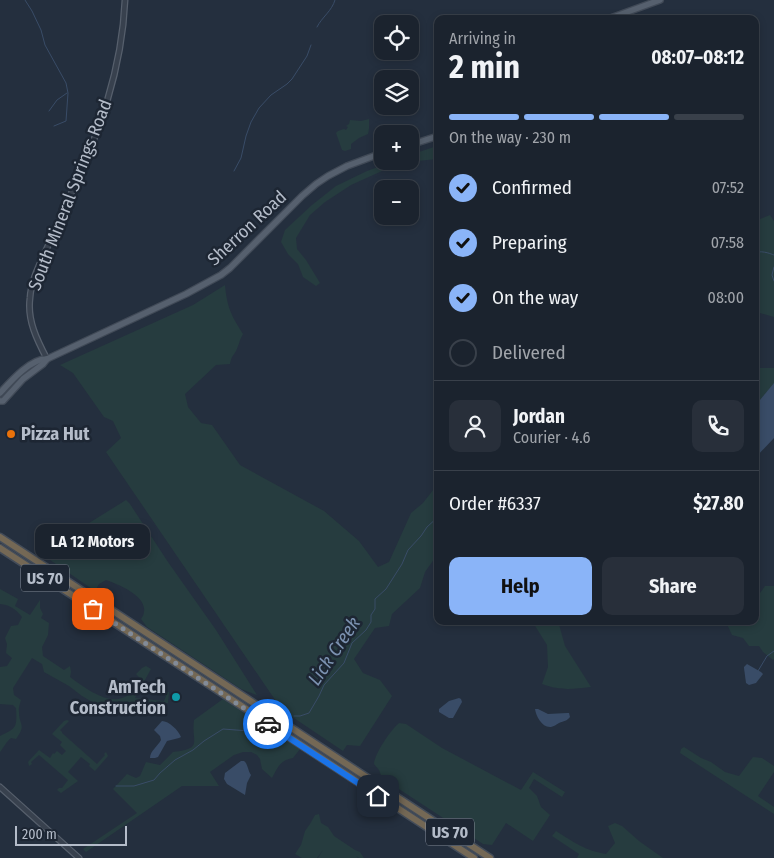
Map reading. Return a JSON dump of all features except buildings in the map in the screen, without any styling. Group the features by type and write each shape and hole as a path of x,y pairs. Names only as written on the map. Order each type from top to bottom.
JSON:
{"highway":[{"name":"US 70","path":"0,537 490,858"},
{"path":"10,555 15,547"},
{"name":"US 70","path":"0,548 474,858"},
{"path":"93,609 98,602"}],"main road":[{"path":"619,15 660,0"},
{"path":"419,142 434,137"},
{"name":"Sherron Road","path":"0,393 26,368 40,359 47,359 186,294 221,275 316,184 347,166 374,156"},
{"name":"Sherron Road","path":"0,401 3,401 24,379 44,364 47,359"}],"street":[{"name":"South Mineral Springs Road","path":"47,359 31,321 30,291 40,264 90,152 102,119 116,68 123,28 125,0"},
{"path":"0,787 79,858"}],"green space":[{"path":"369,119 368,134 351,144 351,149 342,150 336,133 344,129 346,130 350,120 361,121"},
{"path":"434,147 434,159 419,161 419,152"},
{"path":"374,168 374,170 386,170 351,185 325,202 310,215 296,238 297,249 320,283 316,286 303,277 298,264 288,254 281,242 285,230 336,186"},
{"path":"770,215 774,221 774,317 759,313 759,219"},
{"path":"225,285 230,311 243,334 230,364 216,365 185,394 188,407 201,423 212,425 240,465 324,511 359,541 378,567 389,562 411,513 423,503 434,489 434,559 425,572 420,588 392,614 389,626 375,628 354,659 363,673 380,680 392,696 360,746 347,745 343,751 282,710 106,452 121,438 113,421 104,417 73,373 60,365 193,305"},
{"path":"759,368 774,368 774,384 759,401"},
{"path":"126,500 216,630 257,695 241,689 147,627 141,619 144,613 144,606 131,592 106,580 99,584 95,591 40,553"},
{"path":"765,586 774,586 773,660 759,646 749,646 743,638 732,635 727,625 759,625 759,594"},
{"path":"0,589 18,599 15,606 30,615 40,600 40,608 43,614 41,618 49,623 48,635 42,647 43,656 64,670 70,666 70,677 88,690 107,698 117,699 126,697 134,690 141,679 136,674 146,666 151,669 135,698 164,701 166,696 152,683 165,692 169,692 168,703 122,702 118,710 113,714 107,706 94,703 44,672 42,664 32,658 13,688 14,695 21,700 19,717 22,728 16,739 11,738 0,752 0,736 15,726 16,708 13,705 0,704 0,667 7,666 12,658 6,653 7,644 5,638 11,626 18,625 22,617 7,605 0,604"},
{"path":"534,625 559,625 565,646 591,687 561,689 542,684 548,667 547,645"},
{"path":"223,699 300,749 293,758 285,760 280,765 272,778 262,769 257,755 251,752 243,752 234,755 210,772 219,786 182,786 86,852 83,849 137,813 113,789 127,774 136,778 140,776 146,762 160,765 173,752 189,749 194,743 194,720"},
{"path":"67,720 69,721 60,730 62,733 97,764 106,752 108,756 95,771 81,757 68,772 78,781 61,793 57,790 62,788 68,780 39,755 29,766 28,762 39,750 50,758 57,751 62,755 66,751 60,745 62,742 52,734"},
{"path":"399,723 406,724 442,748 521,790 533,772 565,792 562,797 534,779 529,788 537,796 541,807 550,815 533,841 506,823 492,845 483,844 382,778 374,764 375,759 383,742"},
{"path":"684,747 725,772 739,776 753,757 762,758 774,766 774,772 758,796 774,807 774,814 680,753"},
{"path":"319,814 321,823 328,827 334,836 360,852 364,858 356,856 358,858 318,858 323,850 317,858 302,858 295,854 301,845 305,831 315,815"},
{"path":"615,823 622,826 663,858 577,858 579,854 552,836 556,831 586,848 606,854 615,843 608,826"}],"water":[{"path":"774,383 774,438 759,454 759,401"},
{"path":"747,664 763,674 756,683 749,685 746,683 744,668"},
{"path":"459,698 462,702 453,718 449,718 439,712 439,709 449,701"},
{"path":"535,709 548,714 569,713 570,717 554,726 548,727 540,721"},
{"path":"162,721 173,726 181,737 167,741 158,757 150,758 151,753 161,740 154,730"},
{"path":"241,761 245,762 251,775 247,783 245,795 227,784 224,779 225,773"}],"waterway":[{"path":"25,0 41,30 45,45 66,83 68,93 66,121 54,126"},
{"path":"317,27 335,0"},
{"path":"234,171 241,158 251,122 259,108 271,95 292,79 307,56 311,45"},
{"path":"49,111 57,100 67,93"},
{"name":"Lick Creek","path":"759,252 774,255"},
{"name":"Lick Creek","path":"774,267 772,275 774,281"},
{"name":"Lick Creek","path":"294,716 309,713 324,685 344,663 352,643 366,630 371,622 371,615 375,609 375,599 386,589 402,564 408,550 434,521"},
{"path":"758,671 767,656 774,651"},
{"name":"Lick Creek","path":"116,786 134,786 154,780 175,760 223,729 249,731"}],"way so far":[{"path":"93,609 268,724"}],"place":[{"name":"Pizza Hut","path":"11,434"},
{"name":"LA 12 Motors","path":"93,609"},
{"name":"AmTech Construction","path":"176,697"}],"route":[{"path":"268,724 378,796"}]}
